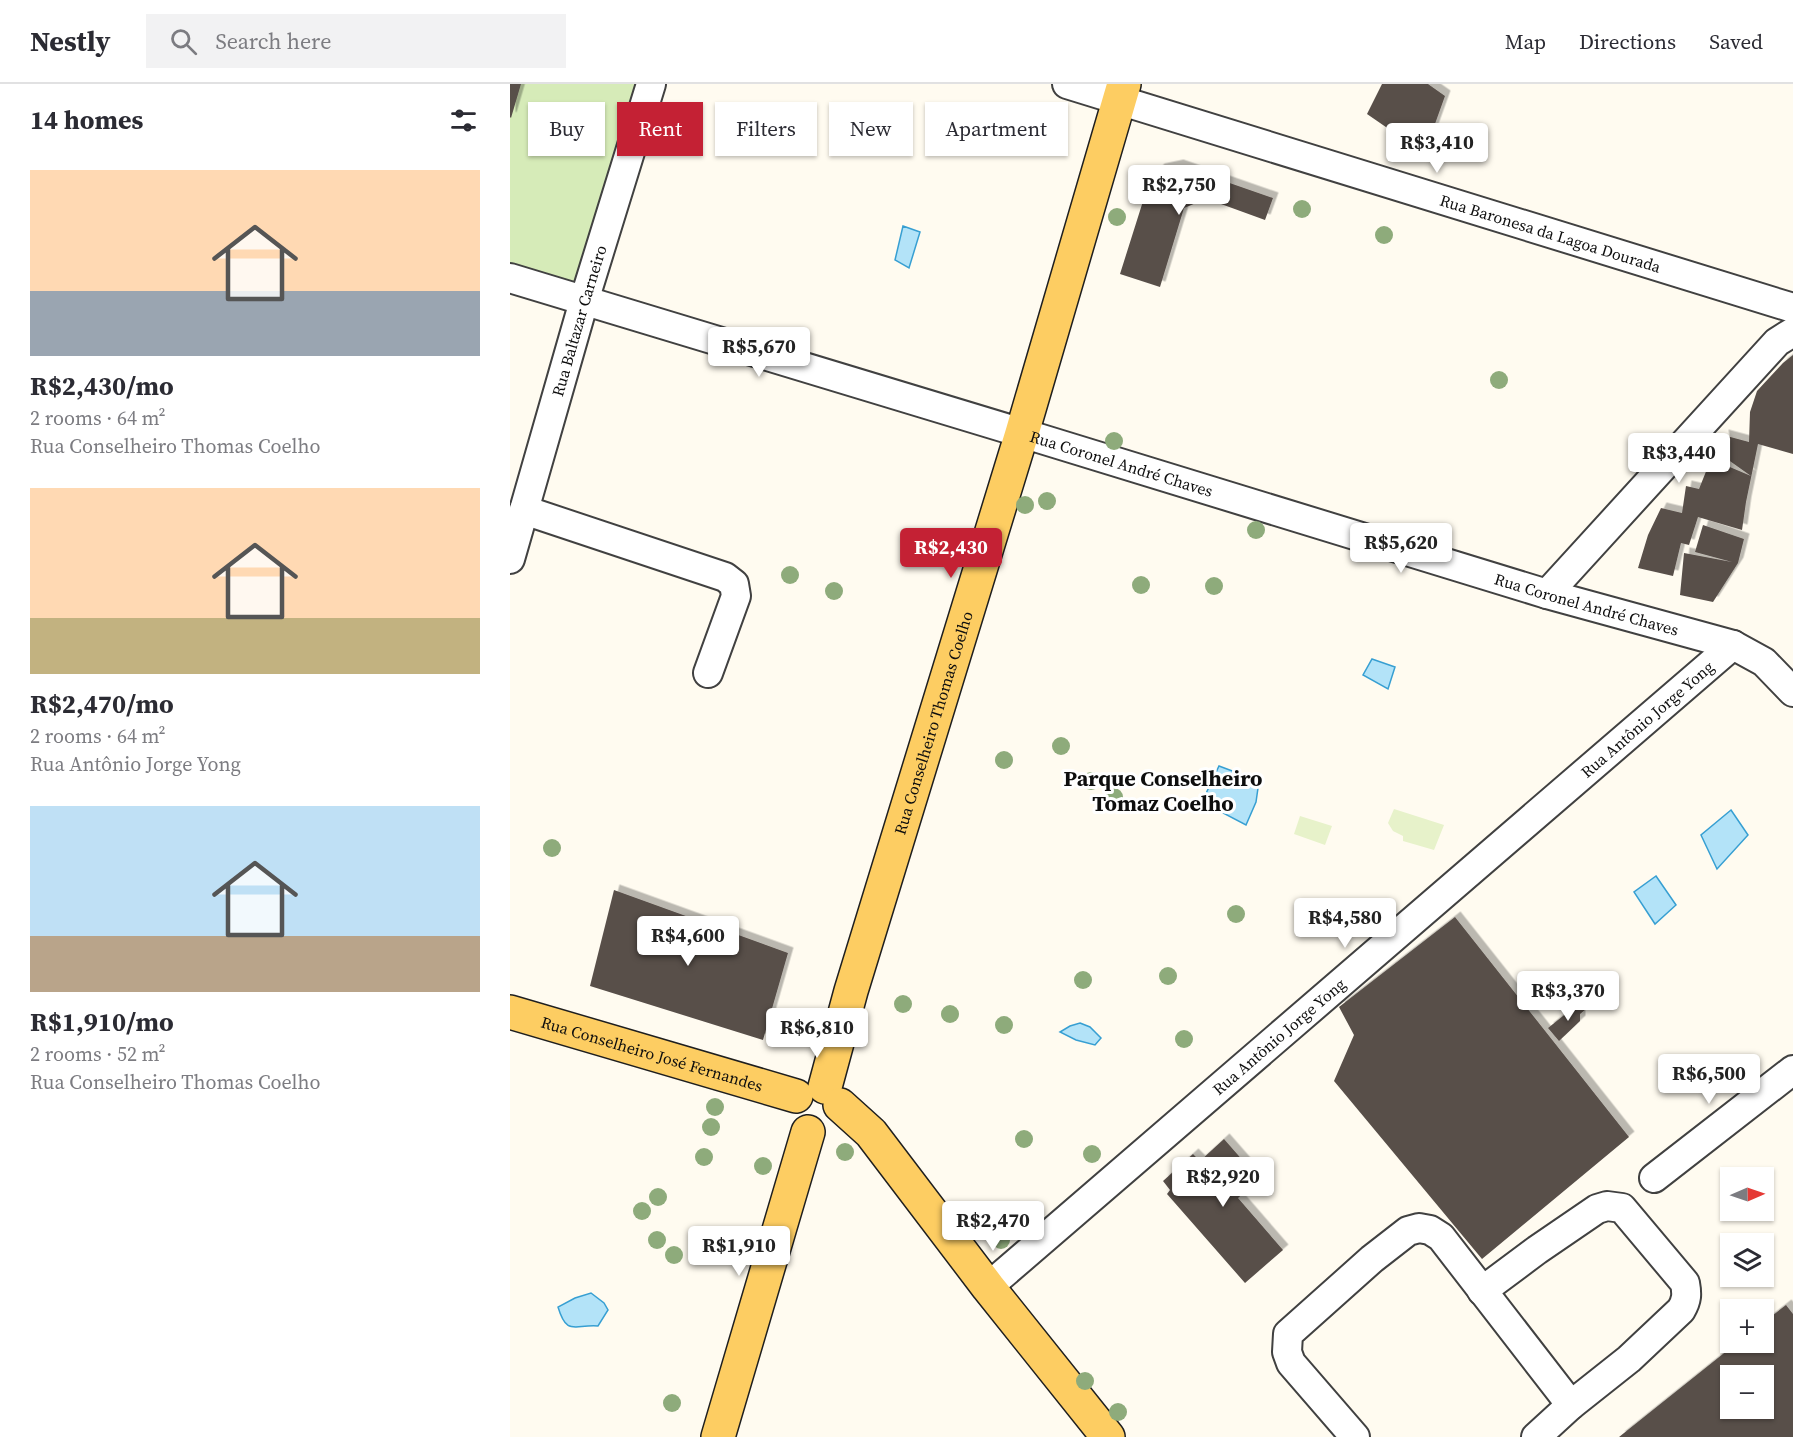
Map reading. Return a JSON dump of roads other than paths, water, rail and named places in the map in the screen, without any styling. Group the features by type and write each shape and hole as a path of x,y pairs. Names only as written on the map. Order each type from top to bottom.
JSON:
{"main road":[{"name":"Rua Conselheiro Thomas Coelho","path":"820,1096 1022,433 1122,92"},
{"name":"Rua Conselheiro José Fernandes","path":"510,1012 820,1096 871,1133 988,1287 1107,1437"},
{"path":"718,1437 808,1132 801,1127 793,1113 820,1096"}],"street":[{"name":"Rua Baltazar Carneiro","path":"510,559 584,301 651,84"},
{"name":"Rua Baronesa da Lagoa Dourada","path":"1067,84 1122,92 1793,308"},
{"name":"Rua Coronel André Chaves","path":"510,278 1547,594 1733,645 1764,662 1793,692"},
{"path":"1547,594 1785,337"},
{"path":"524,510 725,577 734,584 736,596 708,673"},
{"name":"Rua Antônio Jorge Yong","path":"988,1287 1733,645"},
{"path":"1653,1178 1793,1070"},
{"path":"1482,1291 1597,1209 1607,1206 1622,1208 1685,1283 1686,1302 1681,1310 1629,1359 1571,1405 1536,1437"},
{"path":"1356,1437 1291,1363 1287,1352 1288,1334 1372,1259 1408,1231 1419,1228 1430,1230 1441,1237 1571,1405"}],"water":[{"path":"903,226 920,232 909,268 895,260"},
{"path":"1372,659 1395,667 1388,689 1363,675"},
{"path":"1219,766 1259,781 1256,802 1246,825 1202,802"},
{"path":"1731,810 1748,835 1717,869 1701,835"},
{"path":"1656,876 1676,905 1655,924 1634,892"},
{"path":"1080,1023 1090,1027 1101,1038 1095,1045 1076,1040 1060,1032"},
{"path":"591,1293 604,1303 608,1310 598,1326 569,1326 561,1316 558,1307"}],"district":[{"name":"Parque Conselheiro Tomaz Coelho","path":"1163,790"}]}
